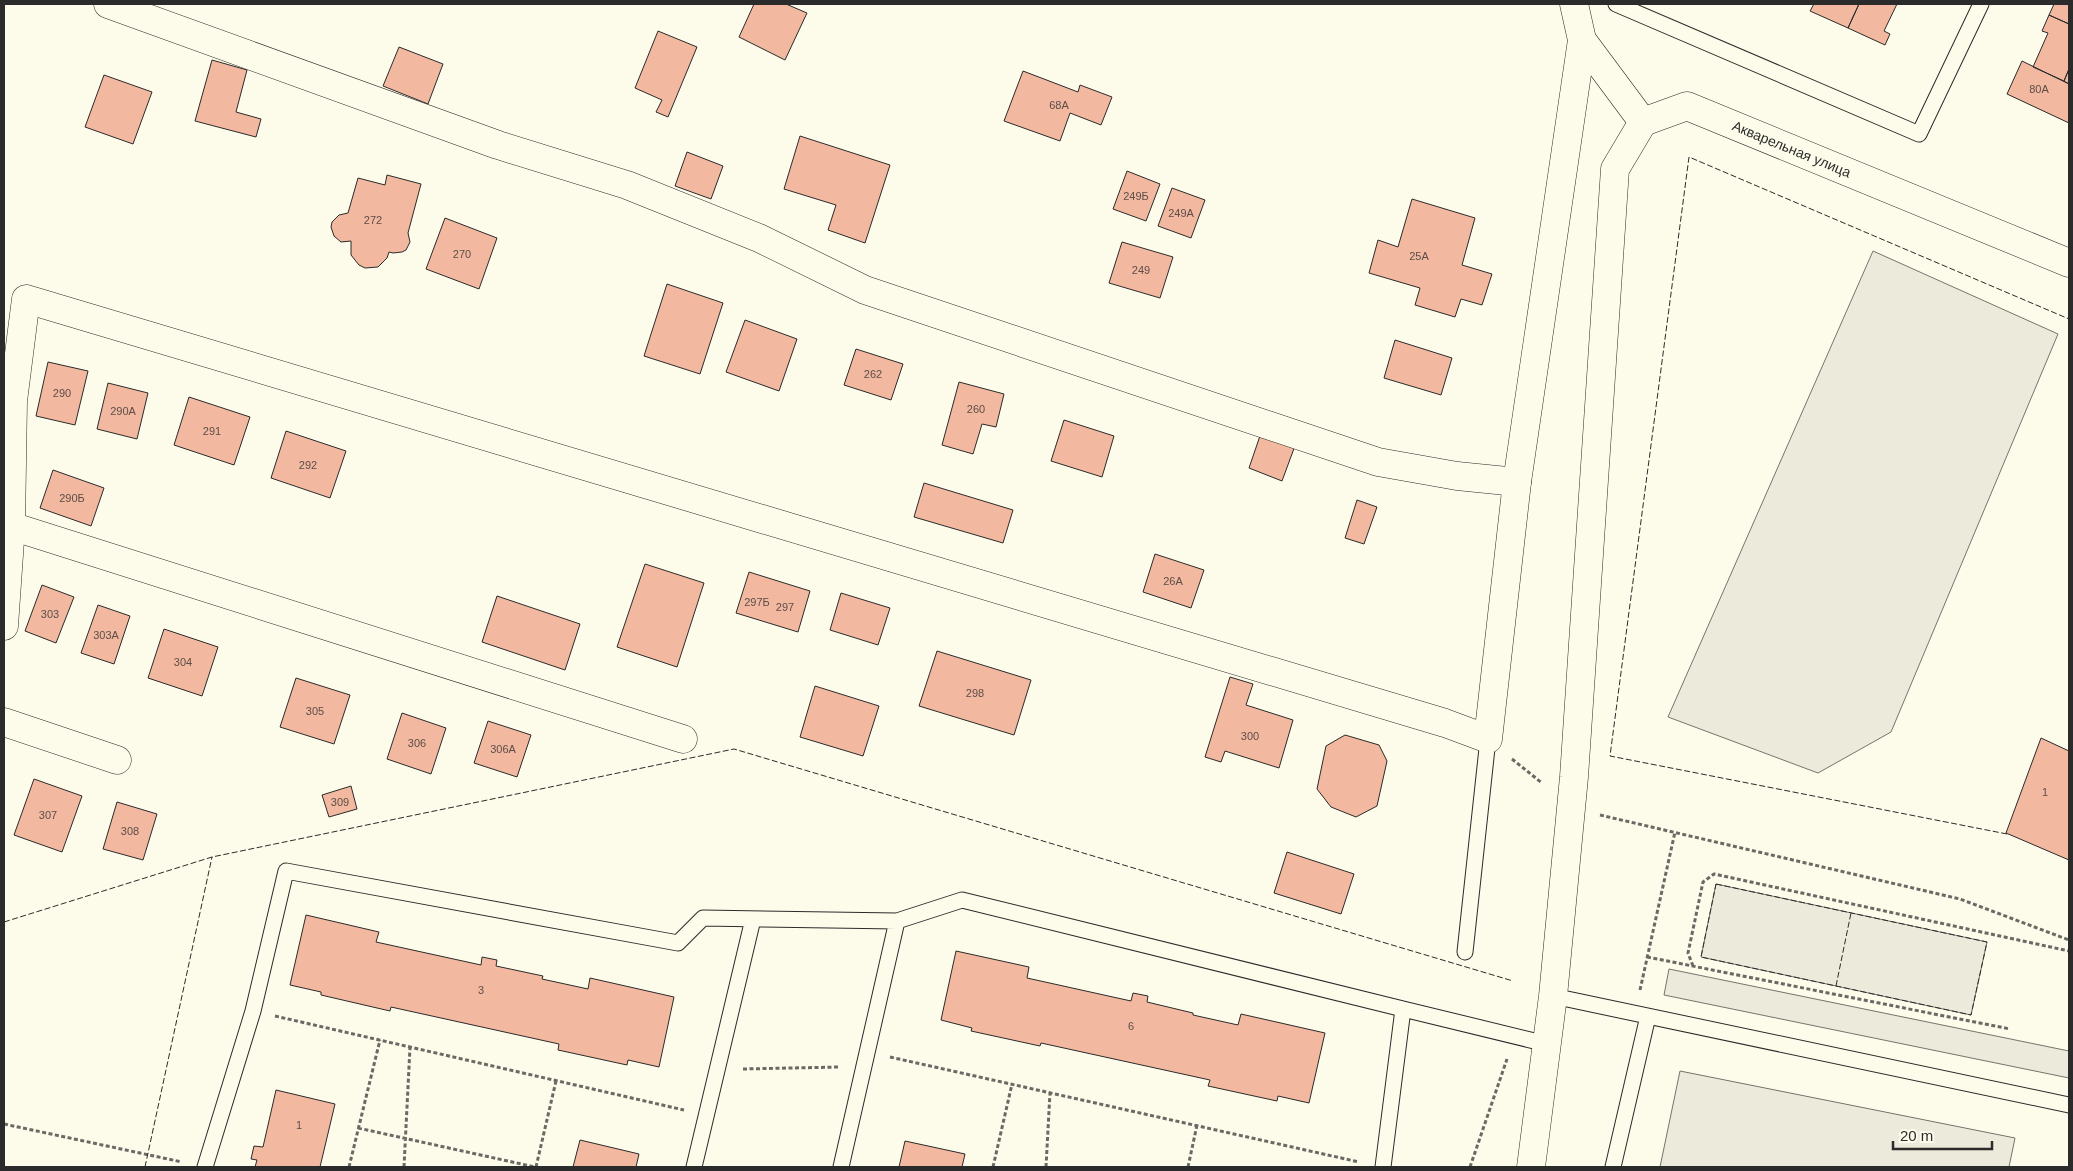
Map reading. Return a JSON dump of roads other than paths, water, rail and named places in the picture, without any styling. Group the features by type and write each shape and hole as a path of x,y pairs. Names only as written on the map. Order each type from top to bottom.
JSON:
{"street":[{"path":"108,4 488,142 628,185 759,238 865,290 1378,462 1457,476 1518,482"},
{"path":"4,626 11,526 13,401 26,299 1445,724 1488,739 1518,482 1582,40 1574,4"},
{"path":"1531,1167 1553,996 1572,808 1615,168 1643,122 1582,40"},
{"name":"Акварельная улица","path":"1643,122 1687,106 2069,263"},
{"path":"11,526 683,740"},
{"path":"4,722 117,760"}],"lane":[{"path":"1616,4 1919,134 1981,4"},
{"path":"1465,952 1488,739"},
{"path":"205,1167 253,1011 286,871 678,943 702,918 897,921 962,900 1547,1044"},
{"path":"694,1167 753,919"},
{"path":"841,1167 897,921"},
{"path":"1553,996 2069,1105"},
{"path":"1383,1167 1403,1009"},
{"path":"1613,1167 1648,1016"}]}
